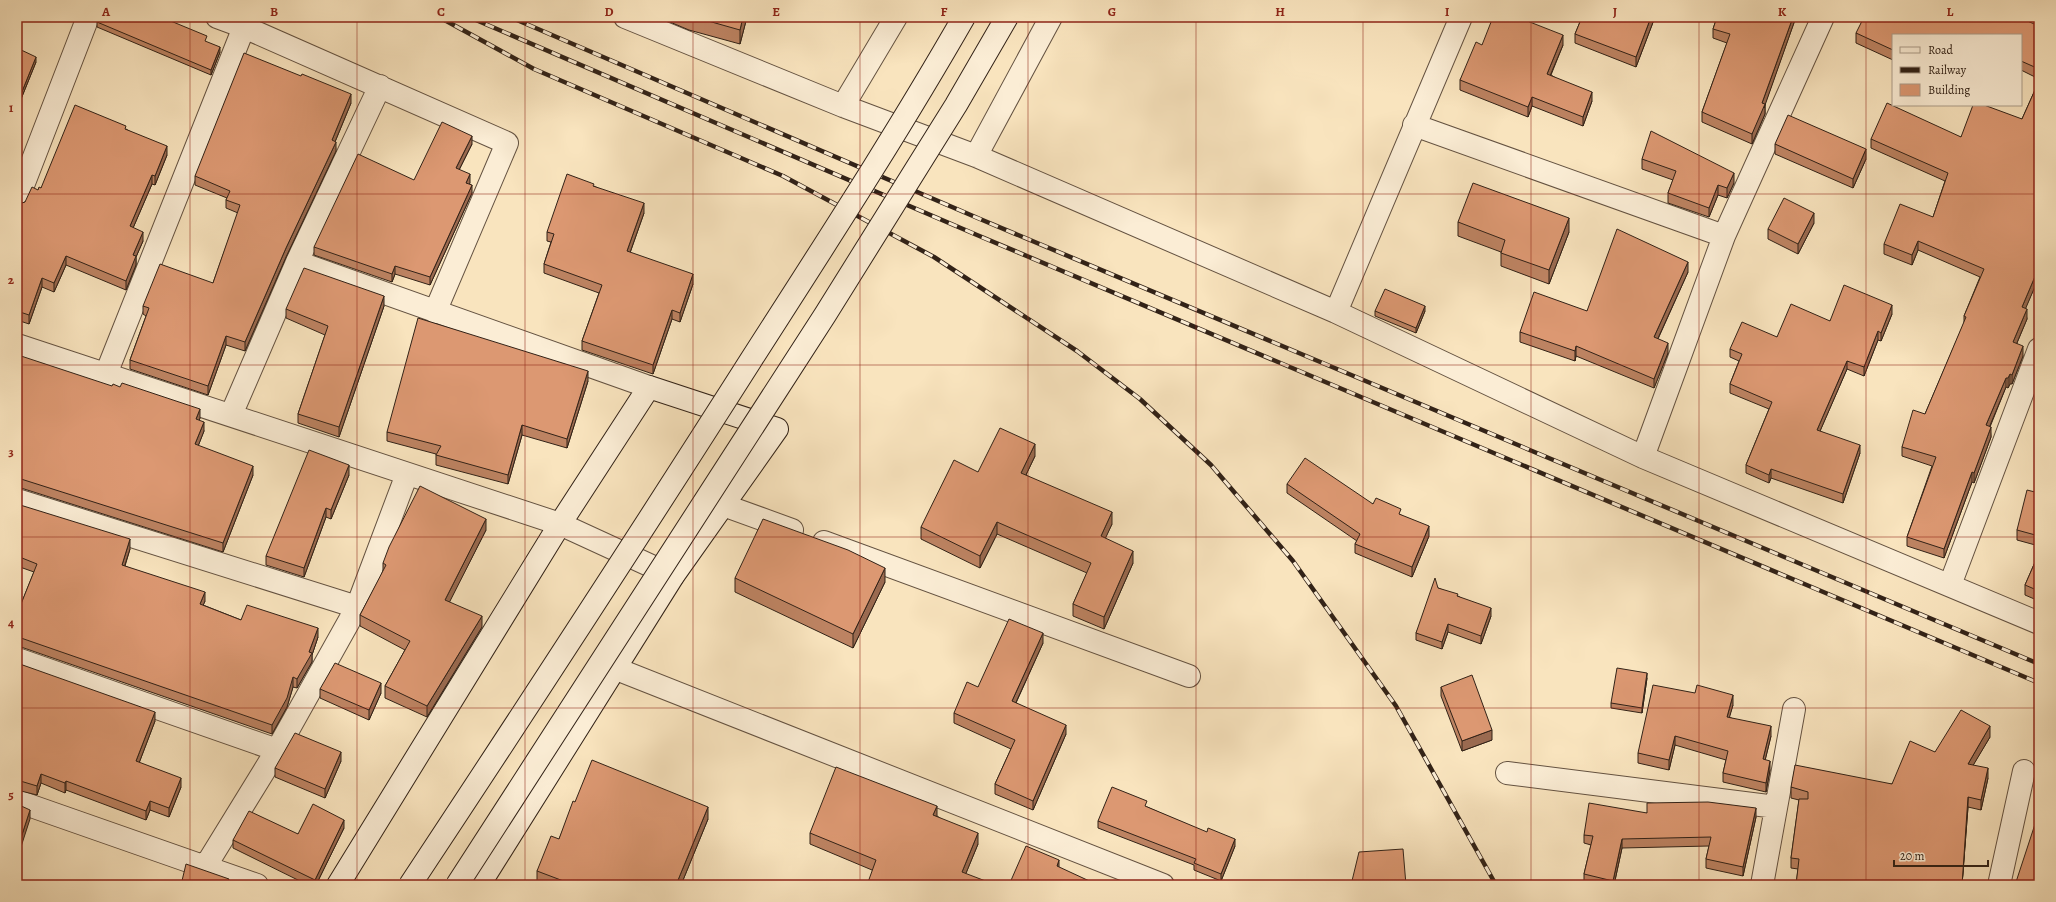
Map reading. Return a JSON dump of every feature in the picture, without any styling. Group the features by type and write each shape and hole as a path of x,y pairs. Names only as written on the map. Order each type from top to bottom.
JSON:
{"street":[{"path":"17,201 88,17"},
{"path":"217,17 380,86 507,143 434,312"},
{"path":"625,17 843,106 976,156 1336,312 1643,457 2039,623"},
{"path":"843,106 896,17"},
{"path":"410,885 596,602 911,110 964,17"},
{"path":"457,885 825,315 956,106 1007,17"},
{"path":"976,156 1051,17"},
{"path":"1336,312 1461,17"},
{"path":"1643,457 1724,236 1823,17"},
{"path":"106,374 244,28"},
{"path":"231,415 297,262 380,86"},
{"path":"1414,125 1724,236"},
{"path":"297,262 434,312 649,387 777,428 673,576 479,885"},
{"path":"17,345 560,524 673,576"},
{"path":"1950,585 2039,349"},
{"path":"338,885 560,524 649,387"},
{"path":"205,867 277,750 357,607 407,474"},
{"path":"17,500 357,607"},
{"path":"723,505 1189,676"},
{"path":"17,659 277,750"},
{"path":"614,668 1163,885"},
{"path":"1762,885 1794,709"},
{"path":"1999,885 2024,771"},
{"path":"1507,773 1776,807"},
{"path":"17,801 257,885"}],"building":[{"path":"99,17 161,17 207,36 205,41 220,47 211,70 97,22"},
{"path":"694,17 743,17 740,30"},
{"path":"1493,17 1517,17 1563,35 1547,74 1592,92 1583,117 1532,97 1528,107 1460,80 1476,42 1482,45"},
{"path":"1582,17 1651,17 1636,57 1575,34"},
{"path":"1717,17 1793,17 1762,103 1765,104 1752,134 1702,112 1730,34 1713,29"},
{"path":"1864,17 2018,17 2039,26 2039,69 2022,61 2022,34 1892,34 1892,50 1856,33"},
{"path":"17,48 36,57 21,94 17,93"},
{"path":"244,53 351,94 332,140 336,142 286,248 245,342 226,336 208,386 130,360 149,308 143,306 160,264 213,283 240,205 226,200 230,191 195,176"},
{"path":"2039,81 2039,267 2022,307 2027,309 2013,342 2023,346 2012,375 2010,374 2008,378 2006,378 1986,425 1991,427 1974,473 1972,472 1944,549 1907,537 1936,457 1902,447 1913,410 1925,414 1966,317 1964,316 1984,269 1918,241 1912,255 1884,244 1900,204 1933,217 1948,173 1871,139 1887,103 1961,137 1973,106 1987,106 2022,119"},
{"path":"75,105 126,126 125,129 167,146 155,176 152,175 130,226 143,232 133,255 136,256 126,281 66,256 54,283 42,278 29,315 17,311 17,204 25,202 32,187 38,190 39,187 41,188"},
{"path":"1788,115 1866,149 1853,179 1775,144"},
{"path":"442,122 472,136 456,168 470,174 466,183 472,185 430,277 395,266 392,274 314,247 358,154 414,180"},
{"path":"1651,131 1734,173 1727,188 1718,185 1709,208 1668,193 1676,171 1642,159"},
{"path":"567,174 594,184 593,186 644,203 627,251 693,274 680,313 672,310 653,365 582,341 602,285 544,264 554,234 547,232"},
{"path":"1473,183 1569,218 1549,270 1501,253 1505,240 1458,222"},
{"path":"1784,198 1814,213 1798,244 1768,229"},
{"path":"1617,229 1688,262 1654,337 1668,343 1654,379 1576,346 1575,351 1520,332 1534,292 1587,311"},
{"path":"304,268 384,296 339,427 298,414 328,326 286,309"},
{"path":"1844,285 1892,305 1881,333 1878,331 1864,367 1847,361 1817,430 1860,445 1843,494 1771,469 1769,475 1746,465 1772,402 1730,384 1742,354 1730,349 1742,322 1777,337 1791,304 1830,321"},
{"path":"1385,289 1425,306 1416,328 1375,311"},
{"path":"418,318 588,371 567,439 522,425 508,475 436,455 441,446 387,432"},
{"path":"18,355 112,386 113,384 120,387 122,383 200,409 196,419 204,422 195,444 253,466 223,543 17,479"},
{"path":"2039,375 2039,385 2036,384"},
{"path":"1000,428 1035,444 1021,473 1112,512 1101,536 1133,551 1104,617 1073,604 1091,563 997,522 980,556 921,527 954,460 978,472"},
{"path":"309,450 349,465 331,510 326,508 304,568 266,556"},
{"path":"1305,458 1373,504 1376,498 1401,509 1399,514 1429,526 1412,567 1355,544 1360,534 1287,484"},
{"path":"420,486 486,519 445,600 482,616 427,706 385,686 410,641 360,615 386,565 383,563 389,547"},
{"path":"2027,490 2039,493 2039,536 2017,530"},
{"path":"17,504 130,539 122,565 205,592 200,604 241,620 247,605 318,628 309,652 312,653 297,679 293,677 287,698 272,725 21,638 17,638 17,614 37,564 17,556"},
{"path":"763,519 848,550 885,568 853,634 735,578"},
{"path":"2039,553 2039,591 2025,585"},
{"path":"1435,578 1438,588 1458,594 1457,596 1491,608 1481,636 1448,624 1442,642 1416,633"},
{"path":"1009,619 1043,633 1012,701 1066,725 1033,801 995,784 1015,740 954,713 967,682 978,687"},
{"path":"17,663 155,712 136,761 181,778 169,808 150,801 146,811 66,781 65,783 41,774 37,786 17,780"},
{"path":"335,663 381,683 369,710 320,689"},
{"path":"1617,668 1647,673 1642,708 1611,703"},
{"path":"1472,675 1492,730 1462,741 1441,687"},
{"path":"1653,685 1695,693 1697,685 1733,695 1727,717 1771,726 1763,759 1770,761 1766,783 1723,773 1728,751 1675,736 1669,760 1638,753"},
{"path":"1961,710 1990,726 1968,764 1988,768 1981,800 1968,797 1962,885 1796,885 1799,859 1791,858 1799,799 1808,799 1808,792 1791,787 1795,765 1892,784 1910,741 1935,752"},
{"path":"295,733 341,752 325,789 275,768"},
{"path":"592,760 708,807 676,885 574,885 537,871 551,836 559,839 573,801 575,802"},
{"path":"836,767 937,806 933,815 978,833 962,872 996,885 867,885 876,860 810,833"},
{"path":"1112,787 1147,801 1145,806 1207,832 1208,828 1235,839 1221,874 1194,863 1196,859 1098,821"},
{"path":"1708,802 1756,808 1743,867 1706,859 1711,837 1622,839 1613,881 1584,874 1593,836 1584,835 1589,803 1647,813 1647,803"},
{"path":"17,804 30,810 17,850"},
{"path":"313,804 344,820 315,880 233,840 249,811 298,834"},
{"path":"2039,812 2039,885 2015,885"},
{"path":"1026,846 1059,860 1057,866 1098,885 1009,885"},
{"path":"1403,849 1406,885 1351,885 1359,852"},
{"path":"186,864 229,879 227,885 181,885"}],"railway":[{"path":"439,17 534,69 783,176 934,257 1077,351 1140,399 1211,465 1293,561 1396,706 1496,885"},
{"path":"469,17 977,235 2039,683"},
{"path":"510,17 980,219 2039,664"}]}
